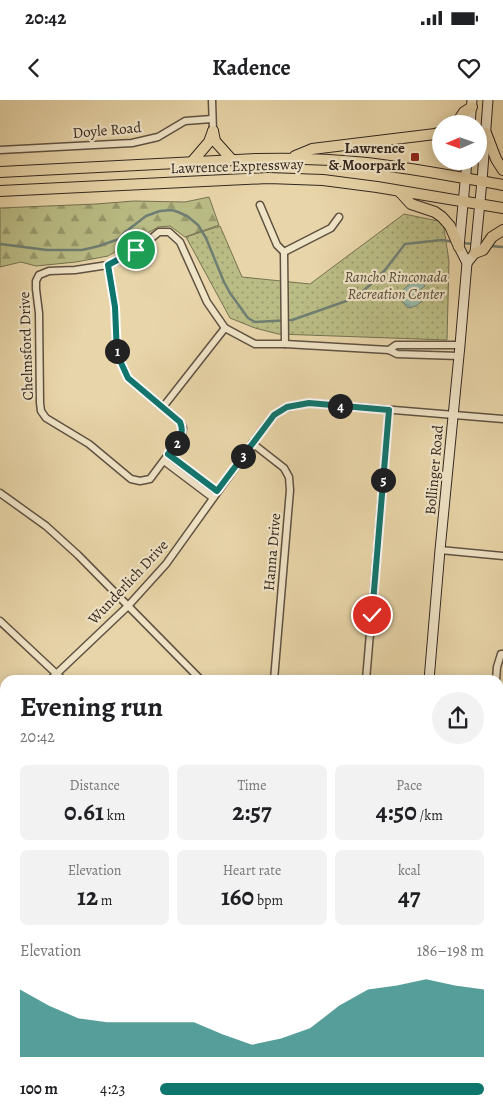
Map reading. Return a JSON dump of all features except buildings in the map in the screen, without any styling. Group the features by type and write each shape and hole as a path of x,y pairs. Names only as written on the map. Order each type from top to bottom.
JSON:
{"highway":[{"path":"462,115 472,104"},
{"path":"213,131 215,141 232,160"},
{"path":"191,162 209,142 213,131"},
{"path":"290,158 312,149 432,134"},
{"path":"488,138 496,160 503,170"},
{"name":"Lawrence Expressway","path":"0,172 290,158 367,163 503,185"},
{"name":"Lawrence Expressway","path":"0,191 268,178 323,180 503,208"},
{"path":"399,191 411,204 435,212 442,217 450,226 457,241"},
{"path":"479,247 503,230"}],"main road":[{"path":"487,115 488,100"},
{"path":"466,170 457,241 467,263 479,247 483,170"},
{"name":"Bollinger Road","path":"429,675 467,263"}],"street":[{"path":"212,100 213,131"},
{"name":"Doyle Road","path":"0,150 132,143 158,137 185,121 212,120"},
{"path":"260,205 277,245 284,252 285,344"},
{"path":"284,252 332,228 339,217"},
{"name":"Chelmsford Drive","path":"164,461 150,480 140,481 131,479 89,444 46,418 41,411 39,313 36,289 36,281 39,275 49,271 75,270 108,265 136,250 159,232 168,232 180,242 207,302 225,328 255,344 389,350 397,354 459,356"},
{"path":"108,265 115,307 117,354 128,378 180,422 183,428 182,436 164,461 213,498"},
{"path":"163,408 225,328"},
{"name":"Chelmsford Drive","path":"389,350 396,345 460,345"},
{"name":"Wunderlich Drive","path":"57,674 128,606 166,564 252,443 274,415 287,407 309,403 503,419"},
{"path":"366,675 389,410"},
{"name":"Hanna Drive","path":"252,443 284,468 289,477 290,490 274,675"},
{"path":"168,454 217,491"},
{"path":"0,493 46,526 78,555 195,675"},
{"path":"440,550 503,556"},
{"path":"0,622 57,674"},
{"path":"496,675 502,654"}],"green space":[{"path":"209,197 219,225 185,237 170,226 158,227 108,256 76,262 36,266 21,262 0,267 0,208 134,201 185,202"},
{"name":"Rancho Rinconada Recreation Center","path":"404,214 443,222 449,261 447,340 278,334 255,328 230,318 186,237 220,226 242,277 310,284"}],"water":[{"path":"418,277 425,286 410,298 411,300 421,292 426,298 416,306 407,307 397,295"}],"waterway":[{"path":"0,244 47,250 82,250 119,239 146,216 160,211 172,210 187,216 198,225 206,238 230,293 248,318 255,322 292,320 355,298 385,270 405,244 442,240 454,242"},
{"path":"462,243 474,244"},
{"path":"490,246 503,247"}],"place":[{"name":"Lawrence & Moorpark","path":"415,157"}],"route":[{"path":"136,250 108,265 115,307 117,354 128,378 180,422 183,428 182,436 168,454 217,491 264,426 274,415 287,407 309,403 389,410 372,615"}]}
